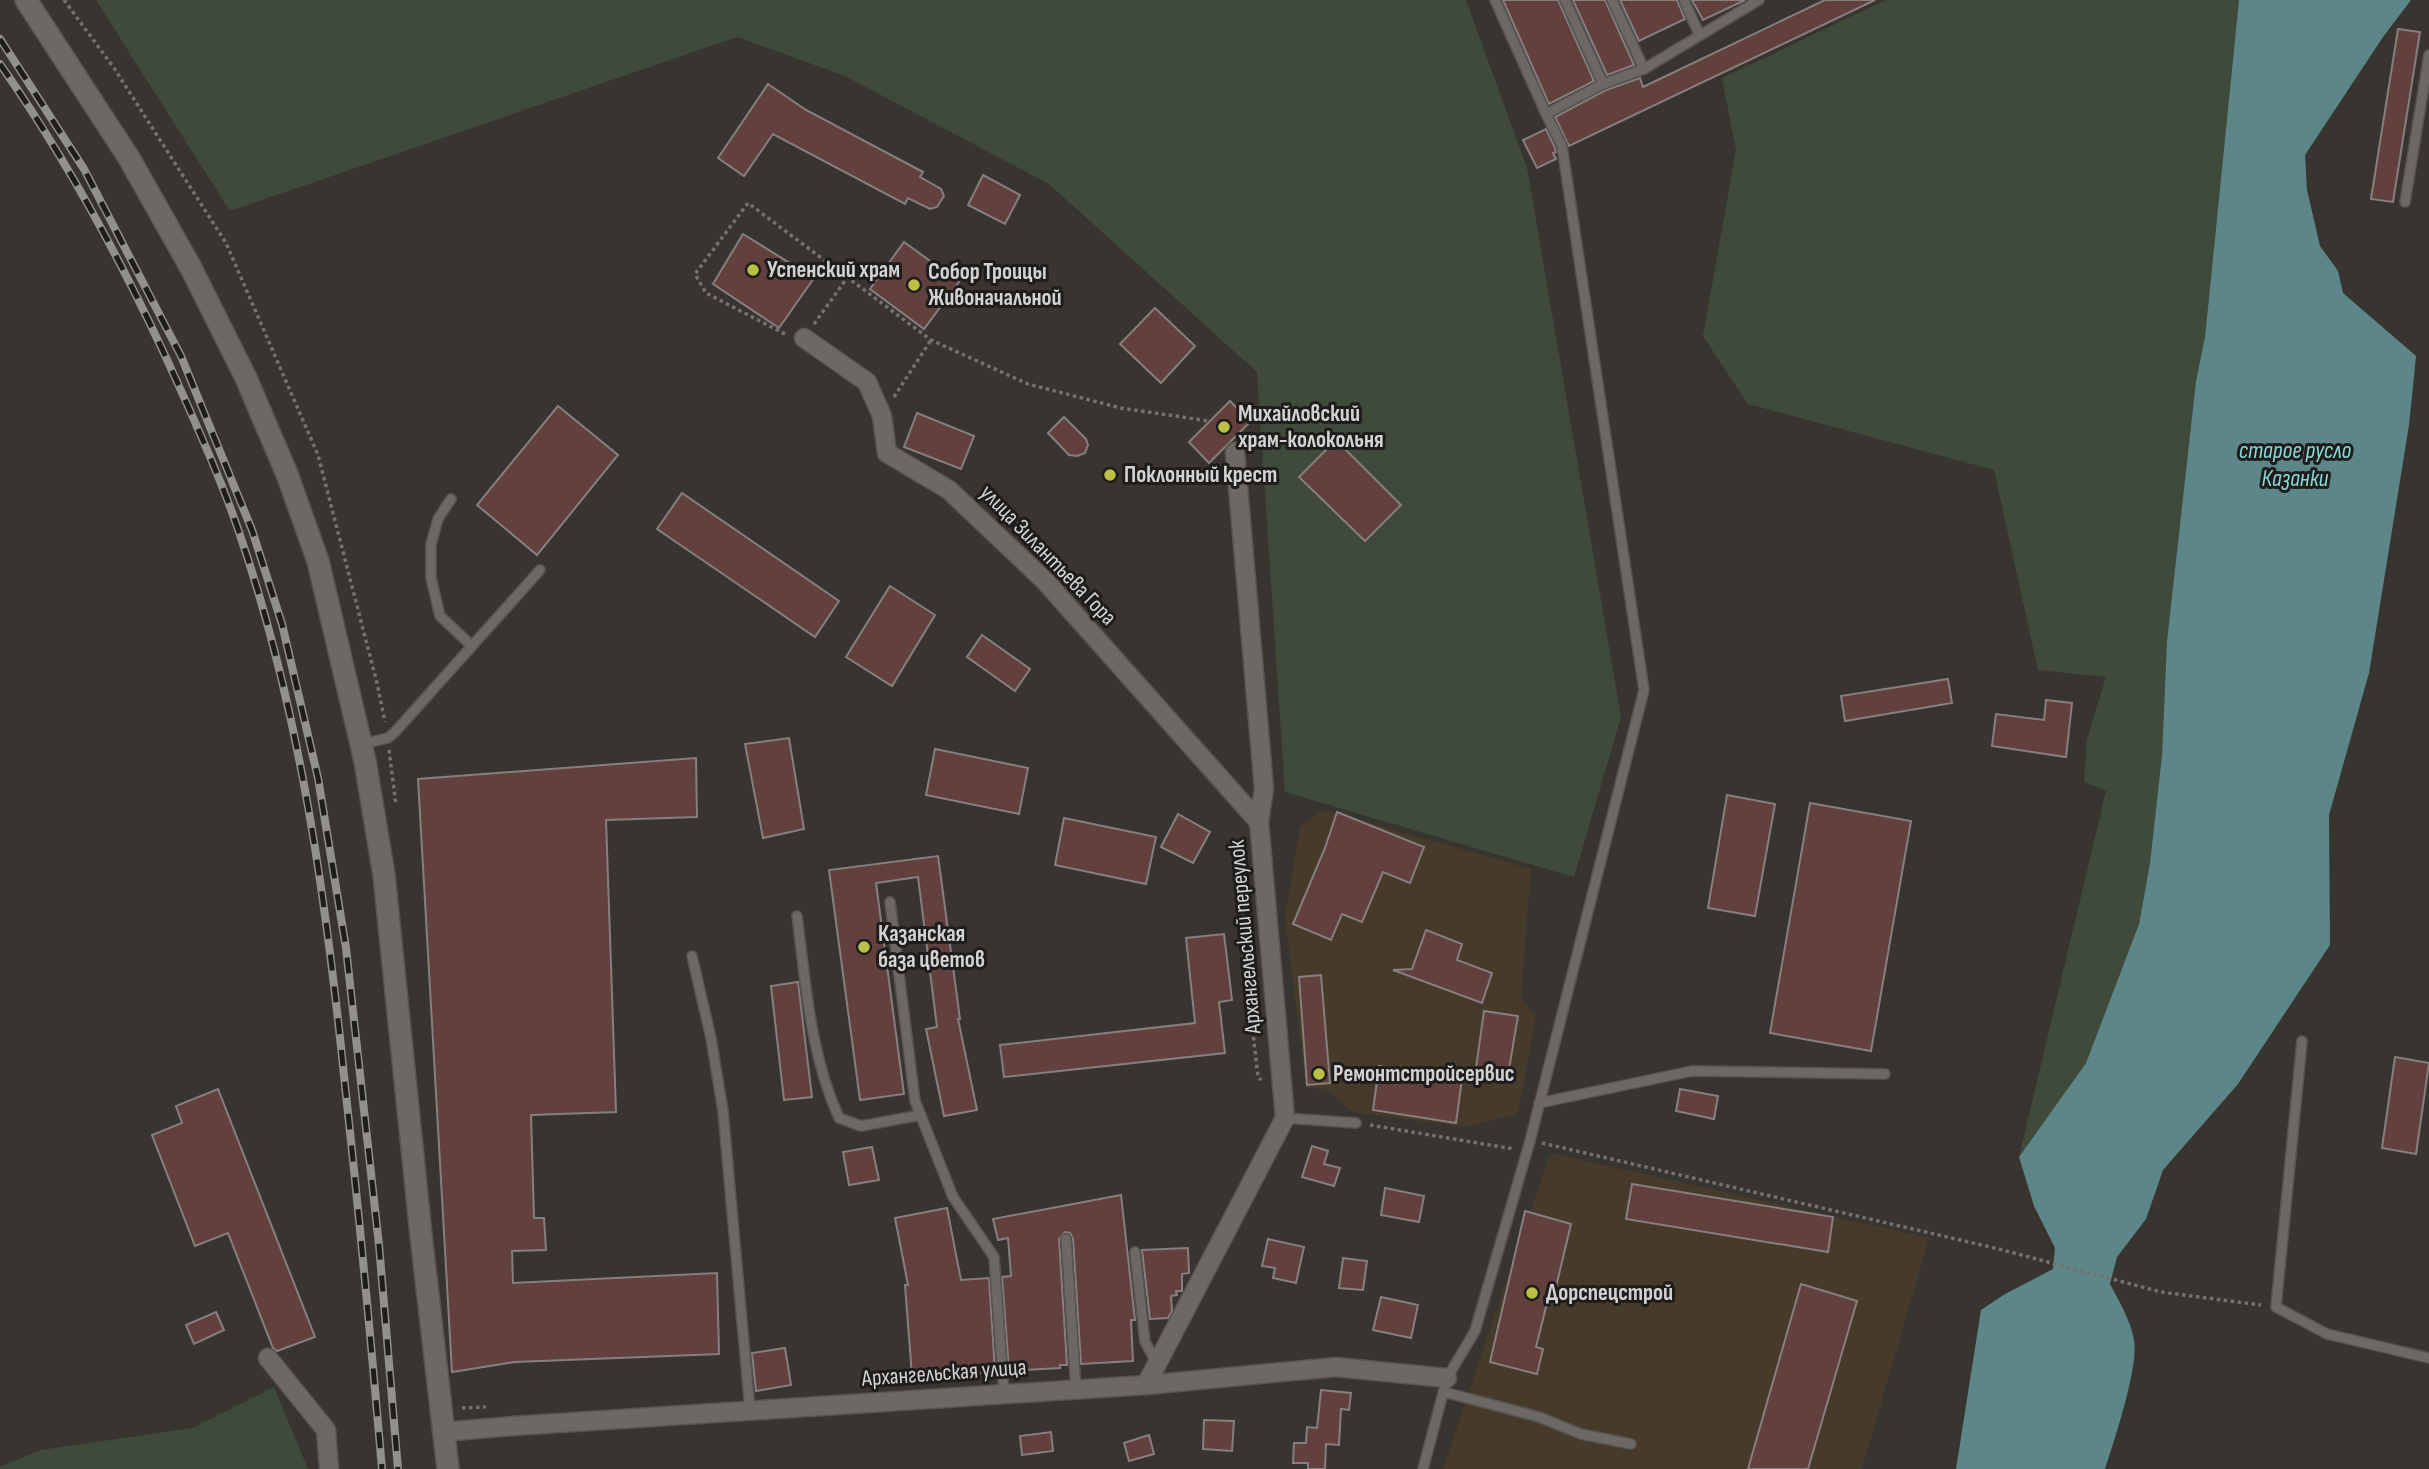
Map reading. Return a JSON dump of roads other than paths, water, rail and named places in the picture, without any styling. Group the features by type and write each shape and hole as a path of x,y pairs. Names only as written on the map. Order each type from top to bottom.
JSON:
{"main road":[{"path":"26,0 129,158 191,268 246,378 287,474 318,561 361,744 384,875 448,1469"}],"street":[{"name":"улица Зилантьева Гора","path":"804,338 867,382 882,415 887,453 949,490 1045,581 1259,822"},
{"name":"Архангельский переулок","path":"1235,452 1265,789 1259,822 1285,1118"},
{"path":"1146,1385 1285,1118"},
{"path":"268,1358 326,1430 329,1469"},
{"name":"Архангельская улица","path":"442,1432 1146,1385 1336,1367 1446,1385"}],"lane":[{"path":"1423,1469 1446,1385 1475,1331 1527,1152 1644,690 1562,146 1495,0"},
{"path":"1565,0 1602,84"},
{"path":"1612,0 1644,69"},
{"path":"1684,0 1699,34"},
{"path":"1546,114 1602,84 1644,69 1756,1"},
{"path":"2405,202 2425,106 2429,55"},
{"path":"451,499 438,519 431,544 431,578 440,616 472,646"},
{"path":"361,744 388,738 395,733 541,570"},
{"path":"890,902 915,1101 953,1197 994,1257 1004,1394"},
{"path":"797,916 815,1046 826,1089 839,1118 860,1126 921,1115"},
{"path":"692,956 711,1038 723,1111 750,1410"},
{"path":"2302,1041 2276,1307 2327,1334 2429,1359"},
{"path":"1539,1103 1692,1071 1885,1074"},
{"path":"1285,1118 1356,1123"},
{"path":"1066,1239 1076,1390"},
{"path":"1135,1252 1145,1342 1157,1363"},
{"path":"1446,1385 1581,1434 1630,1444"}],"water":[{"name":"старое русло Казанки","path":"2239,0 2411,0 2383,37 2305,155 2307,190 2320,246 2338,271 2343,293 2416,356 2409,425 2369,673 2329,815 2330,945 2238,1084 2163,1170 2146,1219 2117,1257 2110,1284 2130,1326 2135,1352 2125,1404 2105,1469 1956,1469 1981,1310 2053,1269 2055,1248 2034,1206 2019,1157 2086,1063 2139,924 2150,863 2162,755 2167,641 2196,381 2205,337"}],"railway":[{"path":"0,39 84,169 181,356 252,530 282,624 318,778 346,948 379,1245 398,1469"},
{"path":"0,64 52,143 99,225 143,309 183,395 239,532 279,667 308,805 329,945 355,1181 382,1469"}],"place":[{"name":"Успенский храм","path":"753,270"},
{"name":"Собор Троицы Живоначальной","path":"914,285"},
{"name":"Михайловский храм-колокольня","path":"1224,427"},
{"name":"Поклонный крест","path":"1110,475"},
{"name":"Казанская база цветов","path":"864,947"},
{"name":"Ремонтстройсервис","path":"1319,1074"},
{"name":"Дорспецстрой","path":"1532,1293"}]}
